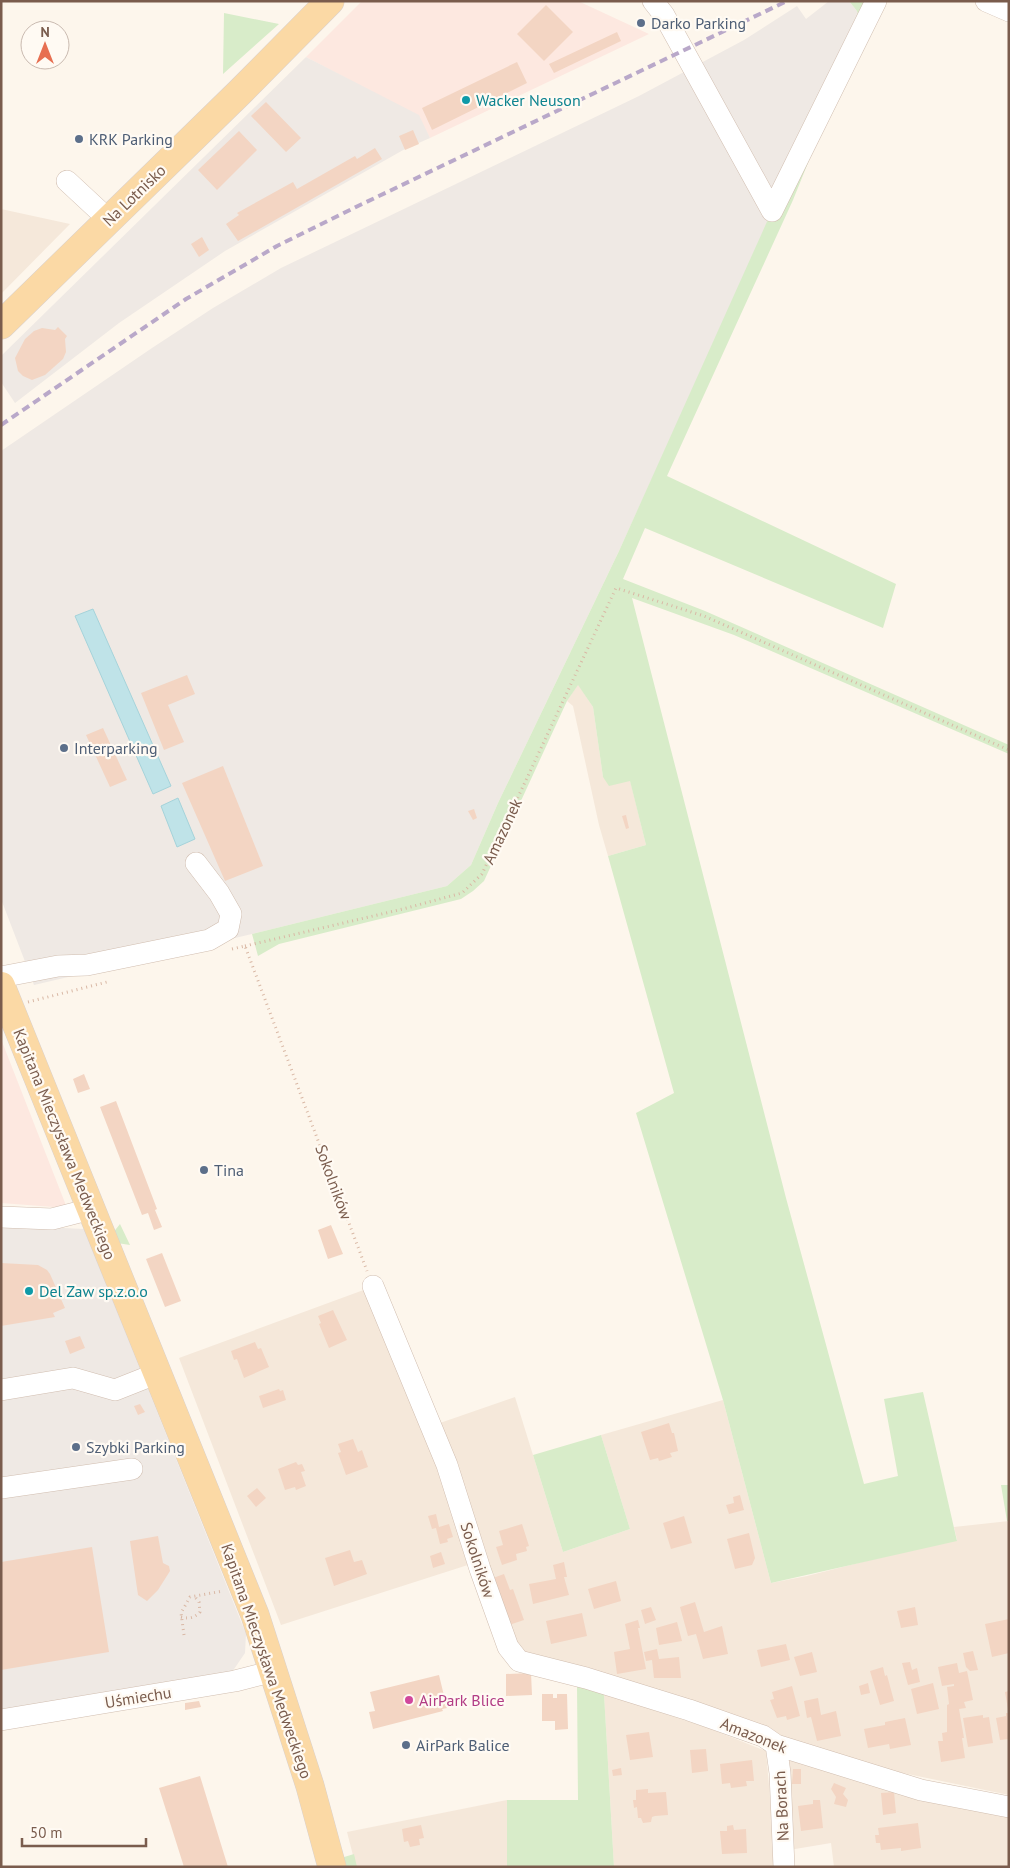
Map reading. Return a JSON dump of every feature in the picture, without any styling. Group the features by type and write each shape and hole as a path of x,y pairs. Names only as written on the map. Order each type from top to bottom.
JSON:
{"main road":[{"name":"Na Lotnisko","path":"1,325 330,1"},
{"name":"Kapitana Mieczysława Medweckiego","path":"5,996 246,1593 274,1671 310,1786 332,1867"}],"street":[{"path":"653,1 664,15 772,211 876,1"},
{"path":"986,1 1009,11"},
{"path":"67,181 109,220"},
{"path":"1,978 58,966 87,965 209,940 228,929 231,914 219,893 196,862"},
{"path":"1,1217 52,1219 91,1209"},
{"name":"Sokolników","path":"373,1286 448,1465 480,1569 508,1647"},
{"path":"1,1390 73,1378 115,1390 158,1373"},
{"path":"1,1488 132,1469"},
{"name":"Amazonek","path":"508,1647 519,1661 586,1678 689,1710 763,1736 776,1744 921,1790 1009,1807"},
{"name":"Uśmiechu","path":"1,1720 235,1681 274,1671"},
{"name":"Na Borach","path":"776,1744 780,1773 784,1867"}],"path":[{"name":"Amazonek","path":"245,946 403,909 462,893 482,874 616,588 704,616 1009,750"},
{"path":"227,950 245,946"},
{"name":"Sokolników","path":"245,946 373,1286"},
{"path":"5,996 108,981"},
{"path":"184,1635 181,1613 190,1597 216,1594 225,1590"},
{"path":"181,1617 189,1618 196,1616 200,1612 199,1602 195,1597"}],"shaded area":[{"name":"Wacker Neuson","path":"362,1 578,1 649,34 430,138 418,116 306,57"},
{"path":"829,1 849,1 857,11 860,23 619,551 498,803 471,865 447,886 34,985 1,899 1,451 213,308 281,268 639,96 744,40 797,6 806,19"},
{"path":"306,57 419,115 430,138 405,149 225,251 119,323 15,403 1,382 1,356"},
{"path":"1,209 70,224 1,294"},
{"path":"578,684 593,707 603,777 630,780 646,845 608,856 599,825 573,706 567,701"},
{"path":"1,1039 67,1208 1,1203"},
{"path":"1,1225 84,1229 246,1634 245,1653 230,1675 1,1710"},
{"path":"369,1288 474,1563 281,1625 179,1358"},
{"path":"515,1397 563,1552 630,1529 601,1435 723,1400 771,1583 957,1540 954,1527 1009,1521 1009,1795 840,1760 519,1656 440,1423"},
{"path":"604,1694 708,1728 766,1751 776,1867 614,1867"},
{"path":"792,1759 1009,1815 1009,1867 834,1867 831,1843 789,1850 783,1765"},
{"path":"507,1800 507,1867 356,1867 347,1832"}],"green space":[{"path":"849,1 876,1 862,29 793,200 667,476 896,584 883,628 645,528 623,579 705,611 1009,745 1009,754 734,635 632,598 786,1198 864,1484 898,1476 884,1399 923,1392 957,1541 771,1583 723,1400 636,1113 674,1093 608,856 646,845 630,781 609,786 603,777 593,707 578,685 567,701 484,881 473,891 461,899 279,944 258,956 252,934 447,886 471,865 498,803 619,551 779,195 860,23 857,11"},
{"path":"224,13 279,24 223,74"},
{"path":"120,1224 130,1245 117,1243 112,1234"},
{"path":"601,1435 630,1529 563,1552 533,1455"},
{"path":"1001,1485 1009,1485 1009,1521 1007,1521"},
{"path":"577,1685 604,1694 614,1867 507,1867 507,1800 578,1800"},
{"path":"354,1854 357,1867 343,1867 341,1858"}],"water":[{"path":"93,609 171,786 153,794 75,616"},
{"path":"178,798 195,839 177,847 161,806"}],"building":[{"path":"546,5 573,32 544,61 517,34"},
{"path":"617,32 621,41 554,73 549,64"},
{"name":"Wacker Neuson","path":"517,62 527,83 432,130 422,108"},
{"path":"266,102 301,138 286,152 251,116"},
{"path":"413,130 419,144 405,150 399,136"},
{"path":"239,131 257,150 217,190 198,170"},
{"path":"375,148 382,159 238,241 226,224 239,215 237,213 293,182 297,189 355,156 357,159"},
{"path":"202,237 209,250 199,257 191,244"},
{"path":"58,327 67,336 65,339 66,352 63,359 45,375 32,380 23,376 18,371 15,358 25,339 34,331 42,328 55,330"},
{"path":"187,675 195,694 168,705 184,742 164,750 141,693"},
{"path":"103,728 127,780 110,787 86,735"},
{"path":"223,766 263,866 225,881 182,783"},
{"path":"474,809 477,818 473,820 468,811"},
{"path":"626,815 629,828 626,829 622,816"},
{"path":"84,1074 90,1089 78,1093 73,1079"},
{"path":"116,1101 157,1209 155,1210 162,1227 154,1230 148,1213 142,1215 100,1107"},
{"path":"331,1225 343,1254 328,1259 318,1230"},
{"path":"162,1253 181,1301 165,1307 146,1259"},
{"name":"Del Zaw sp.z.o.o","path":"1,1263 38,1265 47,1270 65,1308 53,1313 55,1317 1,1326"},
{"path":"333,1310 347,1340 329,1348 319,1324 321,1323 318,1316"},
{"path":"80,1336 85,1348 70,1354 65,1341"},
{"path":"255,1342 258,1349 261,1348 269,1367 244,1378 237,1359 234,1360 231,1351"},
{"path":"279,1389 280,1391 283,1390 286,1400 263,1408 259,1396"},
{"path":"140,1404 145,1412 138,1415 134,1406"},
{"path":"669,1423 672,1433 674,1433 678,1451 670,1453 672,1457 659,1461 658,1458 650,1460 641,1432"},
{"path":"353,1439 358,1452 362,1450 368,1467 346,1475 338,1453 341,1452 338,1444"},
{"path":"296,1462 298,1465 302,1464 305,1471 301,1472 306,1486 296,1490 295,1487 285,1490 278,1469"},
{"path":"257,1488 266,1498 256,1507 247,1496"},
{"path":"740,1495 744,1510 729,1514 726,1505 734,1503 733,1497"},
{"path":"436,1514 439,1527 449,1524 453,1537 447,1539 448,1542 440,1544 436,1528 432,1529 428,1516"},
{"path":"684,1516 692,1543 671,1549 663,1523"},
{"path":"522,1524 529,1546 526,1547 527,1551 516,1554 517,1560 502,1565 496,1547 503,1545 499,1531"},
{"path":"749,1533 755,1558 752,1565 735,1569 727,1539"},
{"path":"158,1536 163,1563 169,1566 170,1571 158,1590 147,1601 138,1595 130,1541"},
{"path":"92,1547 109,1652 1,1670 1,1562"},
{"path":"350,1550 354,1562 362,1560 367,1574 334,1586 325,1558"},
{"path":"441,1552 445,1564 433,1568 430,1556"},
{"path":"564,1562 567,1577 564,1577 569,1595 533,1604 529,1584 556,1579 553,1565"},
{"path":"504,1574 510,1590 513,1589 524,1620 509,1625 493,1578"},
{"path":"616,1581 621,1601 594,1609 588,1589"},
{"path":"695,1602 704,1632 722,1626 728,1654 703,1659 696,1634 688,1636 680,1607"},
{"path":"651,1607 656,1620 645,1624 641,1610"},
{"path":"915,1607 918,1625 901,1628 897,1611"},
{"path":"582,1613 587,1636 551,1644 546,1621"},
{"path":"1009,1619 1009,1653 992,1657 985,1624"},
{"path":"638,1620 646,1669 617,1674 614,1652 630,1649 625,1624"},
{"path":"677,1622 682,1641 659,1645 656,1628"},
{"path":"786,1644 790,1660 761,1667 757,1650"},
{"path":"657,1649 659,1659 679,1657 681,1678 654,1678 652,1660 646,1661 644,1652"},
{"path":"973,1651 978,1670 970,1671 966,1667 963,1653"},
{"path":"812,1652 817,1672 800,1676 794,1657"},
{"path":"910,1662 912,1670 917,1668 920,1682 908,1685 902,1663"},
{"path":"957,1663 959,1673 967,1671 973,1700 964,1702 966,1708 959,1709 965,1758 941,1762 938,1741 943,1741 942,1733 947,1732 947,1705 949,1704 947,1687 954,1686 954,1684 942,1686 938,1667"},
{"path":"883,1667 894,1701 880,1705 870,1671"},
{"path":"531,1673 532,1695 506,1696 506,1674"},
{"name":"AirPark Blice","path":"439,1675 447,1708 442,1709 443,1711 373,1729 369,1712 375,1711 370,1692"},
{"path":"868,1683 870,1693 861,1695 859,1686"},
{"path":"933,1683 939,1709 917,1714 911,1689"},
{"path":"792,1686 800,1716 787,1720 786,1716 777,1718 770,1700 774,1699 772,1692"},
{"path":"1009,1691 1009,1709 1008,1709 1005,1692"},
{"path":"542,1694 553,1694 553,1698 557,1698 557,1694 567,1694 568,1729 555,1730 555,1721 542,1721"},
{"path":"818,1698 821,1715 836,1711 841,1736 817,1741 811,1717 807,1718 804,1701"},
{"path":"199,1701 201,1707 185,1710 185,1703"},
{"path":"1006,1713 1009,1713 1009,1739 1000,1740 996,1718 1006,1716"},
{"path":"983,1715 983,1718 989,1717 993,1743 968,1747 963,1718"},
{"path":"905,1718 911,1745 890,1749 889,1744 868,1748 864,1729 885,1725 885,1722"},
{"path":"649,1732 653,1757 630,1760 626,1735"},
{"path":"706,1749 708,1771 692,1773 690,1750"},
{"path":"752,1760 754,1781 746,1781 747,1786 731,1788 730,1783 722,1784 720,1764"},
{"path":"621,1768 622,1775 613,1776 612,1770"},
{"path":"793,1769 801,1769 801,1784 792,1784"},
{"path":"200,1776 228,1867 184,1867 159,1788"},
{"path":"834,1783 846,1788 843,1794 848,1800 846,1807 834,1804 836,1797 831,1789"},
{"path":"648,1789 648,1793 666,1792 668,1815 655,1816 652,1817 651,1822 643,1823 641,1818 638,1818 637,1807 634,1808 633,1800 636,1800 636,1790"},
{"path":"894,1792 896,1813 883,1815 881,1793"},
{"path":"813,1800 820,1800 823,1828 801,1831 798,1806 813,1804"},
{"path":"918,1823 921,1848 901,1851 901,1848 881,1850 880,1843 876,1843 875,1835 879,1835 878,1828"},
{"path":"421,1825 424,1838 419,1839 420,1845 410,1847 408,1841 404,1842 402,1829"},
{"path":"733,1825 734,1830 746,1829 747,1853 722,1854 720,1831 727,1831 727,1826"}],"railway":[{"path":"1,425 186,299 277,246 787,1"}],"place":[{"name":"Darko Parking","path":"641,23"},
{"name":"Wacker Neuson","path":"466,100"},
{"name":"KRK Parking","path":"79,139"},
{"name":"Interparking","path":"64,748"},
{"name":"Tina","path":"204,1170"},
{"name":"Del Zaw sp.z.o.o","path":"29,1291"},
{"name":"Szybki Parking","path":"76,1447"},
{"name":"AirPark Blice","path":"409,1700"},
{"name":"AirPark Balice","path":"406,1745"}]}
